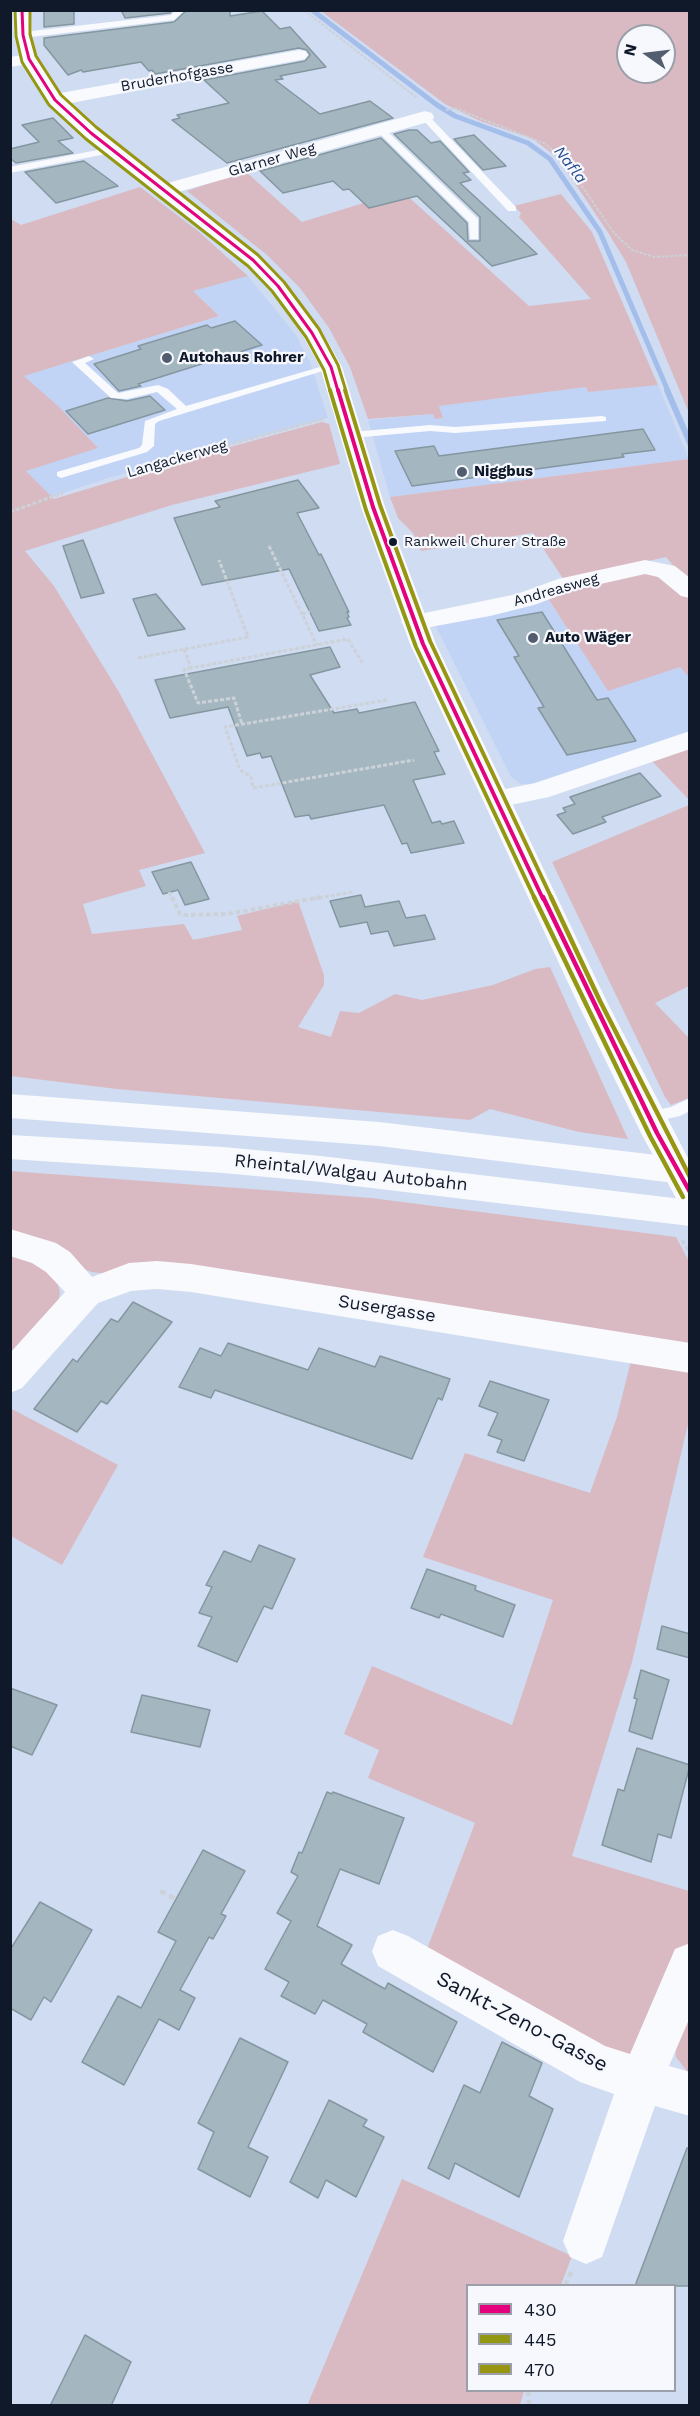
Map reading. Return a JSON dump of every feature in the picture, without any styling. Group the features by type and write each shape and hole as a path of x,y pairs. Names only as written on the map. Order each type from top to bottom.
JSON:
{"main road":[{"path":"22,10 23,35 29,59 55,100 113,150 240,250 278,286 312,333 331,367 390,557 414,622 496,799 649,1117 682,1194"},
{"name":"Bruderhofgasse","path":"55,100 299,55"},
{"path":"10,62 29,59"},
{"name":"Glarner Weg","path":"164,190 425,117"},
{"name":"Andreasweg","path":"414,622 525,600 567,585 645,567 666,571 690,591"},
{"path":"496,799 539,791 690,739"},
{"path":"10,1106 379,1134 638,1166 682,1194"},
{"name":"Rheintal/Walgau Autobahn","path":"10,1147 310,1168 418,1179 682,1194"},
{"path":"10,1242 44,1253 58,1262 86,1293"},
{"name":"Susergasse","path":"10,1378 86,1293 129,1277 157,1275 191,1278 690,1358"},
{"name":"Sankt-Zeno-Gasse","path":"393,1951 596,2066 690,2094"},
{"path":"586,2241 641,2080 690,1964"}],"lane":[{"path":"23,35 174,17 180,10"},
{"name":"Glarner Weg","path":"425,117 512,209"},
{"path":"380,129 474,221 474,237"},
{"path":"10,170 113,150"},
{"path":"89,359 77,362 115,396 127,396 158,388 164,390 184,410"},
{"path":"61,474 144,450 148,446 149,423 184,410 331,367"},
{"path":"352,435 430,428 455,430 602,418"},
{"path":"649,1117 674,1112 690,1104"}],"path":[{"path":"304,10 418,99"},
{"path":"451,109 454,108 482,120 521,132 546,144 573,173 614,233 632,250 654,257 690,255"},
{"name":"Langackerweg","path":"150,466 346,414"},
{"path":"10,512 74,490"},
{"path":"269,546 316,645"},
{"path":"138,657 248,637 219,560"},
{"path":"302,614 310,612"},
{"path":"242,724 234,698 198,703 184,669 294,652 348,639 363,664"},
{"path":"184,649 191,668"},
{"path":"387,700 225,727 240,770 251,777 253,788 414,760"},
{"path":"169,892 180,914 184,915 228,914 352,892"},
{"path":"160,1891 176,1899"}],"shaded area":[{"path":"321,11 689,11 689,413 626,262 558,158 533,139 480,121 445,104"},
{"path":"245,171 302,222 402,191 529,306 591,299 519,217 521,213 514,206 561,194 592,232 658,385 588,392 586,387 439,406 443,418 435,419 433,414 368,419 350,367 329,328 300,288 267,255 187,191"},
{"path":"140,187 198,231 248,276 193,291 219,316 24,376 59,407 98,448 26,471 54,499 193,457 322,422 329,424 340,464 172,505 25,551 54,586 119,692 205,853 139,870 146,886 83,904 92,934 184,924 193,940 242,930 237,916 298,901 324,975 324,985 298,1027 331,1037 340,1011 359,1013 395,994 422,1000 493,985 535,969 550,967 628,1139 579,1132 490,1109 470,1120 117,1089 11,1076 11,219 21,225"},
{"path":"248,276 296,335 310,362 328,418 108,478 51,497 25,470 97,448 24,376 219,316 193,291"},
{"path":"658,385 689,459 390,497 368,420 433,414 436,419 443,418 438,406 586,387 588,391"},
{"path":"689,459 689,584 666,557 564,580 533,533 421,551 413,533 398,518 390,497"},
{"path":"639,574 651,574 666,580 689,599 689,677 680,667 608,691 547,597"},
{"path":"544,593 608,690 680,667 689,677 689,732 540,785 521,784 511,777 432,619"},
{"path":"689,746 689,800 651,760"},
{"path":"689,805 689,986 655,1003 689,1038 689,1098 671,1105 665,1097 552,862"},
{"path":"10,1171 371,1198 676,1237 689,1261 689,1348 91,1272 11,1234"},
{"path":"11,1250 34,1257 57,1281 60,1293 58,1304 11,1364"},
{"path":"631,1361 689,1370 689,1420 632,1662 572,1856 689,1891 689,1943 626,2063 424,1957 475,1823 368,1778 379,1750 344,1734 372,1666 512,1725 553,1600 423,1557 465,1453 590,1493 617,1417"},
{"path":"10,1408 118,1465 62,1565 11,1536"},
{"path":"689,1992 689,2074 676,2057 675,2045"},
{"path":"402,2179 572,2256 561,2284 466,2284 466,2392 524,2392 520,2405 307,2406"}],"building":[{"path":"44,10 74,10 74,24 44,27"},
{"path":"121,10 172,10 170,13 125,18"},
{"path":"187,10 230,10 230,16 262,11 280,29 290,27 326,67 280,76 283,79 275,80 320,114 370,101 393,118 227,163 172,120 180,118 177,115 229,103 204,80 305,61 310,55 307,50 299,48 155,74 141,62 83,72 81,70 68,75 44,45 44,38 174,22"},
{"path":"53,118 73,138 58,141 73,153 16,163 10,158 10,149 39,142 22,125"},
{"path":"417,130 431,143 440,141 469,172 463,173 471,180 460,183 537,254 492,266 417,196 369,208 349,189 343,190 333,181 283,193 260,171 381,138 467,223 468,241 480,241 480,217 394,134"},
{"path":"474,135 506,166 483,170 454,139"},
{"path":"84,161 118,186 56,203 25,172"},
{"name":"Autohaus Rohrer","path":"235,321 262,345 138,384 141,386 119,391 94,364 141,349 138,346 207,325 211,328"},
{"path":"150,396 165,410 88,434 66,411 108,398 127,401"},
{"name":"Niggbus","path":"643,429 655,450 622,454 624,457 412,486 395,451 434,446 439,456"},
{"path":"298,480 319,508 297,513 319,555 321,554 349,612 347,612 349,617 347,618 351,625 319,631 289,569 202,585 174,518 220,507 215,501"},
{"path":"83,540 104,593 81,598 63,546"},
{"path":"156,594 185,629 148,636 133,599"},
{"path":"542,612 597,700 608,698 636,741 567,755 538,708 544,707 514,657 519,656 497,620"},
{"path":"330,647 340,667 310,675 334,713 357,709 359,713 415,702 439,751 434,752 445,774 413,780 432,823 440,821 442,824 454,821 464,843 411,853 407,843 402,844 384,805 311,819 309,815 295,817 271,756 262,758 260,753 247,756 228,707 170,718 155,680"},
{"path":"640,773 661,796 602,817 606,822 573,834 557,815 566,812 563,808 575,804 570,797"},
{"path":"191,862 209,899 185,905 178,890 163,894 152,872"},
{"path":"361,895 365,907 399,901 406,918 425,915 435,939 394,946 388,931 371,934 367,922 340,927 330,901"},
{"path":"133,1302 172,1322 107,1404 101,1401 77,1432 34,1409 73,1359 77,1362 111,1319 118,1322"},
{"path":"228,1343 308,1370 319,1348 375,1367 380,1356 450,1379 442,1400 438,1398 412,1459 215,1390 211,1398 179,1387 200,1348 221,1356"},
{"path":"490,1381 549,1400 524,1461 497,1452 502,1440 488,1435 498,1413 479,1406"},
{"path":"259,1545 295,1559 272,1609 264,1606 237,1662 198,1646 212,1617 199,1613 212,1587 206,1585 224,1551 251,1562"},
{"path":"427,1569 476,1586 475,1590 515,1605 503,1637 441,1614 439,1618 411,1608"},
{"path":"662,1626 690,1634 690,1658 657,1649"},
{"path":"641,1670 669,1680 652,1739 629,1731"},
{"path":"10,1688 57,1705 32,1755 10,1746"},
{"path":"142,1695 210,1710 200,1747 131,1732"},
{"path":"637,1748 690,1765 671,1838 658,1834 651,1862 602,1845 618,1789 624,1791"},
{"path":"327,1792 332,1794 333,1792 404,1818 379,1884 340,1869 317,1926 352,1945 341,1964 385,1989 388,1983 457,2022 433,2072 363,2032 367,2024 323,2000 315,2014 281,1996 289,1982 265,1969 291,1921 277,1913 298,1876 291,1872 299,1852 302,1853"},
{"path":"203,1850 245,1871 221,1914 226,1916 213,1939 209,1937 180,1990 195,1998 179,2030 159,2019 124,2085 82,2062 118,1996 141,2008 176,1941 158,1932"},
{"path":"40,1902 92,1930 51,2002 44,1997 31,2020 10,2008 10,1950"},
{"path":"240,2038 288,2062 248,2147 268,2157 250,2197 198,2169 214,2132 198,2123"},
{"path":"502,2042 542,2063 529,2096 553,2109 519,2197 455,2163 449,2179 428,2168 464,2085 480,2093"},
{"path":"329,2100 367,2120 363,2126 384,2137 356,2197 326,2180 318,2198 290,2182"},
{"path":"687,2148 690,2148 690,2286 636,2284"},
{"path":"85,2335 131,2362 111,2406 50,2406"}],"waterway":[{"name":"Nafla","path":"312,10 437,105 455,116 528,143 550,159 600,232 668,391"},
{"name":"Nafla","path":"667,390 690,443"}],"transit line":[{"name":"445","path":"15,10 16,36 22,62 49,105 86,139 248,266 272,291 306,337 324,370 366,510 416,647 586,1007 683,1197"},
{"name":"430","path":"22,10 23,35 29,59 55,100 91,133 253,260 278,286 312,333 331,367 373,507 423,644 593,1004 657,1133 690,1192"},
{"name":"470","path":"30,10 30,34 36,56 61,95 96,127 258,255 284,282 319,329 338,365 380,505 430,641 600,1001 690,1177"}],"place":[{"name":"Autohaus Rohrer","path":"167,358"},
{"name":"Niggbus","path":"462,472"},
{"name":"Rankweil Churer Straße","path":"393,542"},
{"name":"Auto Wäger","path":"533,638"}]}
